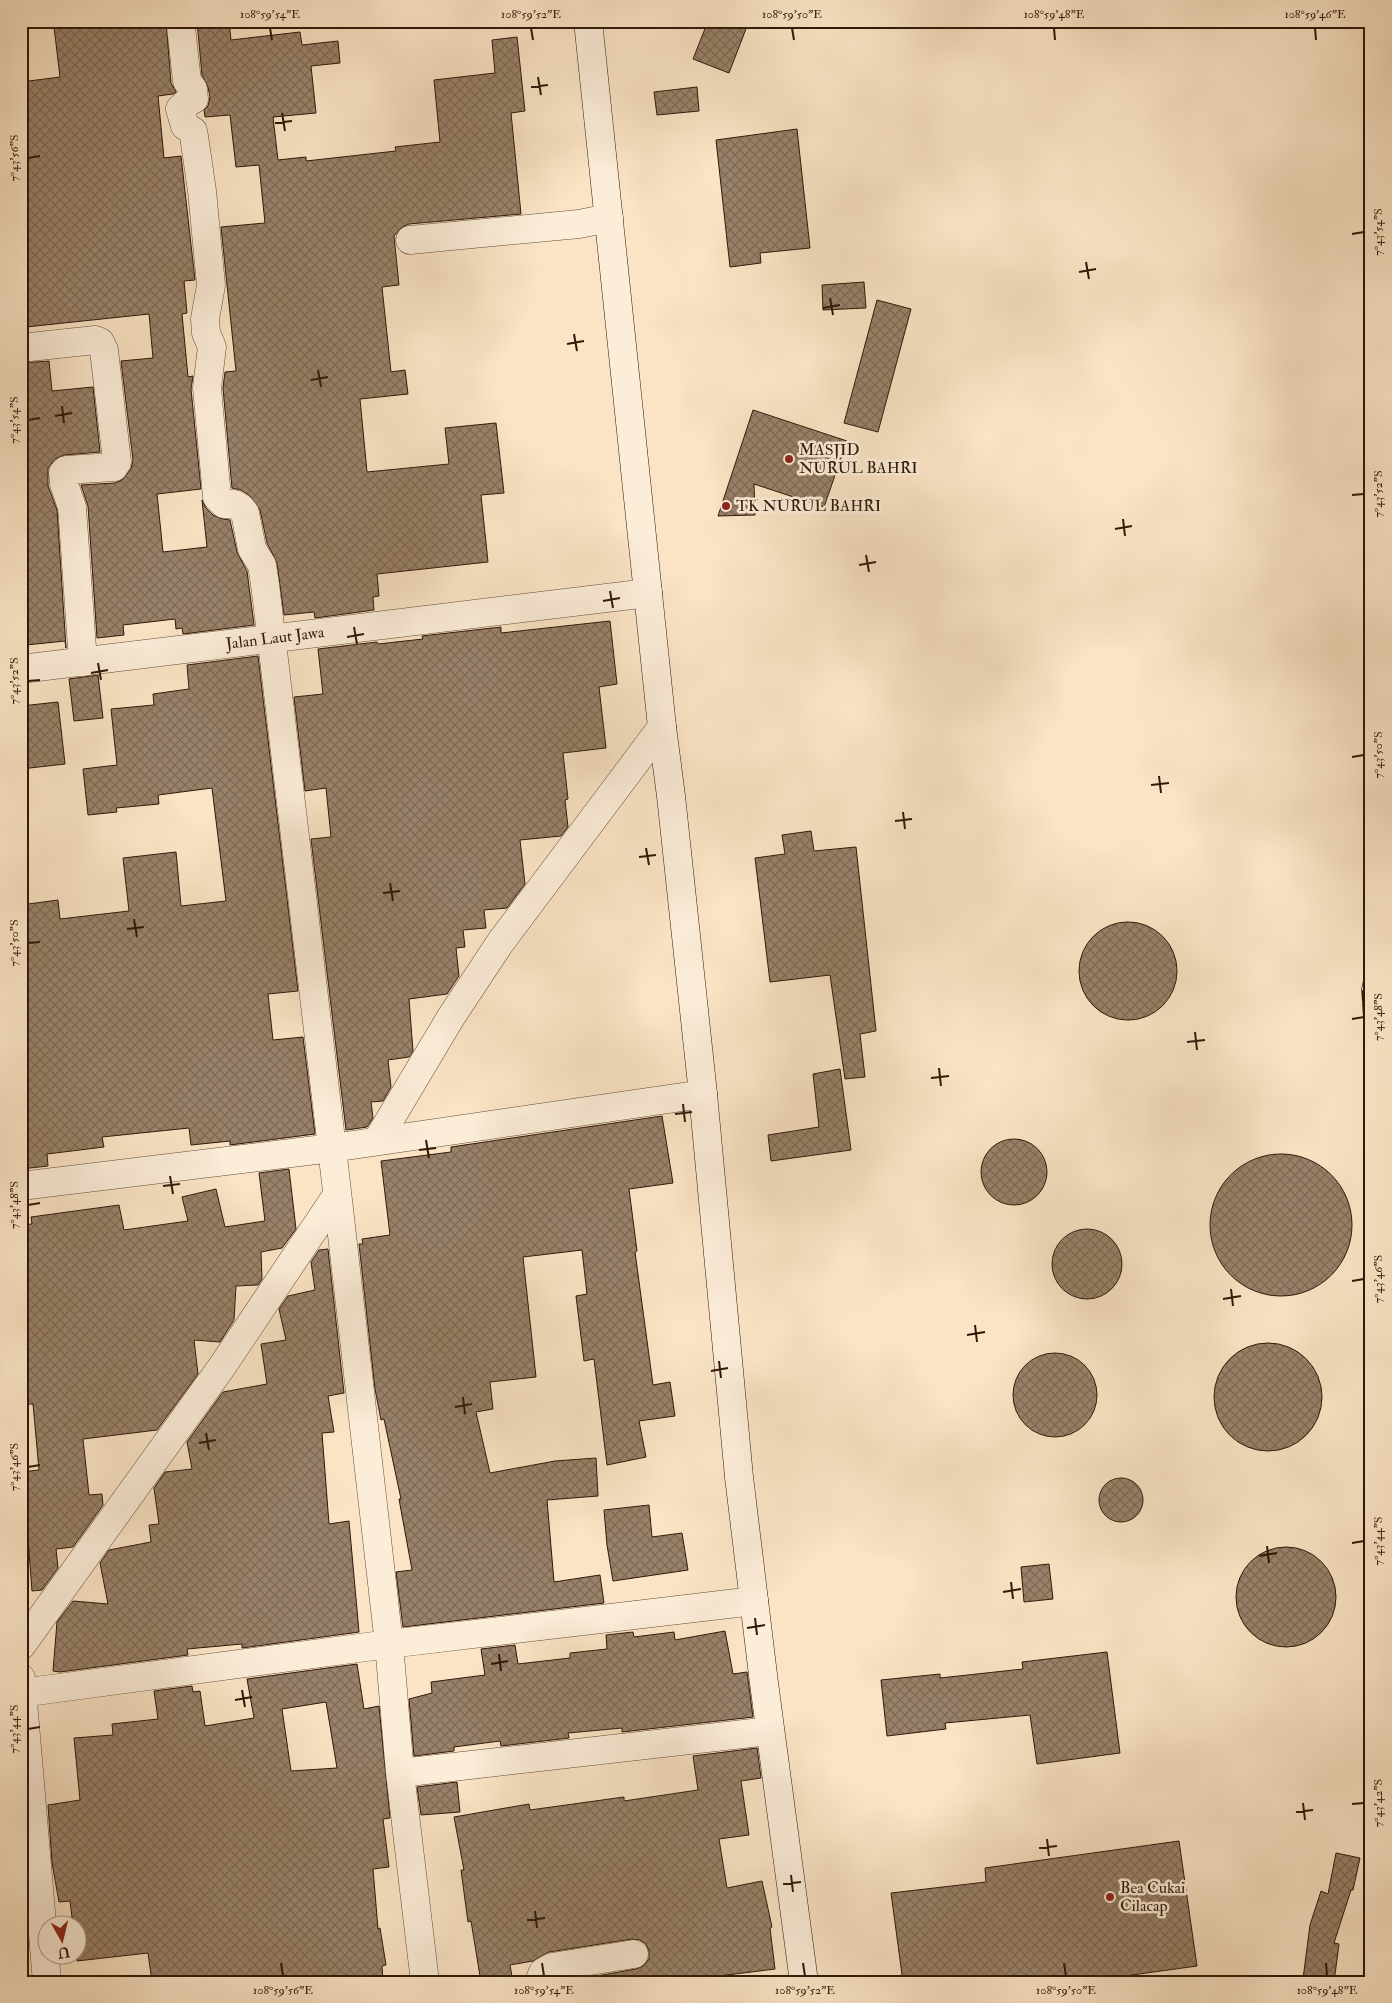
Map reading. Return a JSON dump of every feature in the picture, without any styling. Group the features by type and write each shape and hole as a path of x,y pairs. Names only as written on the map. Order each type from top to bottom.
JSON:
{"street":[{"path":"182,21 181,28 187,81 193,89 194,99 184,104 180,109 185,126 193,131 194,136 202,191 211,285 205,319 206,333 212,346 207,388 217,497 224,504 234,504 245,513 252,549 262,565 338,1195 389,1644 400,1773 425,1982"},
{"path":"588,21 662,727 703,1094 738,1467 770,1731 804,1982"},
{"path":"410,240 579,224 609,218"},
{"path":"21,348 96,340 100,342 104,350 116,466 66,470 64,473 64,484 72,507 83,662"},
{"name":"Jalan Laut Jawa","path":"21,669 648,593"},
{"path":"377,1141 451,1016 500,943 662,727"},
{"path":"21,1186 332,1148 703,1094"},
{"path":"21,1646 221,1368 338,1195"},
{"path":"47,1982 22,1688 754,1601"},
{"path":"400,1773 770,1731"},
{"path":"539,1982 542,1972 552,1967 634,1954"}],"building":[{"path":"144,21 166,21 171,83 176,92 158,96 164,158 181,156 195,280 184,281 187,313 182,314 188,377 193,376 191,389 201,489 157,494 163,552 207,547 202,500 206,508 213,515 230,520 237,552 247,571 254,625 183,634 182,628 176,629 175,619 123,625 124,635 97,638 88,506 81,485 115,483 122,480 131,469 133,460 121,361 153,358 149,314 26,327 22,295 24,295 21,268 21,193 28,192 21,135 21,82 60,77 54,27 97,22 98,28 144,23"},
{"path":"197,21 229,21 231,40 300,32 302,45 338,41 340,63 311,66 316,113 273,117 278,160 306,157 306,161 396,151 395,147 440,142 434,80 495,73 492,40 517,37 525,111 511,113 521,214 409,224 401,228 394,236 399,285 382,287 391,372 405,370 408,394 360,399 367,472 449,464 445,428 496,423 504,493 481,495 488,562 377,574 379,596 373,597 374,610 315,618 314,612 284,615 277,563 267,543 260,510 249,495 241,490 232,488 223,388 225,372 236,371 221,227 265,223 259,165 236,167 230,115 205,117 204,110 208,106 210,97 208,87 202,75"},
{"path":"708,21 749,21 729,73 693,59"},
{"path":"697,87 699,111 657,115 654,92"},
{"path":"797,129 810,248 760,253 761,263 730,267 716,140"},
{"path":"864,282 866,308 823,310 822,285"},
{"path":"877,300 911,309 878,432 844,423"},
{"path":"49,361 52,391 93,387 100,452 64,455 55,459 48,468 48,486 57,510 66,648 65,641 26,645 21,605 21,590 28,589 21,526 21,363"},
{"name":"MASJID NURUL BAHRI","path":"753,410 847,441 824,507 754,484 755,515 718,516"},
{"path":"610,621 617,684 599,687 606,748 563,753 568,799 565,800 568,827 561,836 520,840 525,884 507,908 484,910 486,928 463,930 465,947 456,948 459,976 447,994 409,999 413,1051 409,1057 388,1060 391,1087 383,1101 371,1102 373,1118 367,1127 346,1130 311,839 331,837 326,788 305,791 294,697 323,694 318,649 423,639 422,636 501,627 501,633"},
{"path":"258,656 298,991 268,994 273,1040 303,1037 315,1134 230,1145 230,1141 191,1145 189,1128 102,1137 104,1147 47,1154 48,1166 21,1169 21,905 58,900 60,919 129,911 123,858 176,852 181,906 226,901 212,788 158,795 159,804 116,808 117,812 88,815 83,769 117,765 111,709 154,705 153,694 189,689 187,665"},
{"path":"98,675 103,718 74,721 69,679"},
{"path":"58,702 65,764 21,769 21,706"},
{"path":"811,831 814,851 856,847 876,1031 860,1034 865,1077 845,1079 830,975 770,982 755,858 785,854 782,835"},
{"path":"1128,922 1147,925 1163,936 1174,952 1177,971 1174,990 1163,1006 1147,1017 1128,1020 1109,1017 1093,1006 1082,990 1079,971 1082,952 1093,936 1109,925"},
{"path":"840,1069 851,1150 771,1161 768,1135 819,1127 813,1074"},
{"path":"662,1116 673,1183 629,1189 637,1251 635,1252 653,1385 670,1382 675,1416 639,1421 646,1457 607,1465 594,1359 584,1361 576,1296 587,1294 582,1250 523,1257 536,1377 490,1382 493,1409 476,1412 490,1473 555,1461 596,1458 598,1496 547,1500 554,1582 600,1575 604,1603 403,1627 396,1572 412,1570 399,1499 401,1499 384,1419 381,1420 375,1389 359,1244 363,1244 362,1239 390,1235 381,1161 451,1152 451,1147"},
{"path":"1014,1139 1026,1142 1037,1149 1044,1160 1047,1172 1044,1184 1037,1195 1026,1202 1014,1205 1002,1202 991,1195 984,1184 981,1172 984,1160 991,1149 1002,1142"},
{"path":"1281,1154 1295,1155 1308,1159 1332,1174 1347,1198 1351,1211 1351,1239 1347,1252 1332,1276 1308,1291 1295,1295 1281,1296 1267,1295 1254,1291 1230,1276 1215,1252 1211,1239 1210,1225 1211,1211 1215,1198 1230,1174 1254,1159 1267,1155"},
{"path":"289,1169 296,1229 282,1248 261,1252 262,1279 258,1285 236,1286 234,1320 220,1342 194,1340 198,1374 157,1430 83,1439 89,1495 102,1494 103,1505 73,1547 56,1549 58,1568 42,1590 32,1591 27,1525 21,1526 21,1472 39,1470 33,1404 21,1404 21,1225 32,1224 31,1217 119,1205 124,1230 188,1221 182,1197 216,1189 225,1227 265,1221 259,1173"},
{"path":"1094,1229 1107,1235 1116,1244 1120,1250 1122,1264 1120,1278 1112,1289 1101,1297 1080,1299 1073,1297 1062,1289 1054,1278 1052,1257 1054,1250 1062,1239 1073,1231"},
{"path":"328,1249 344,1393 328,1396 334,1432 322,1433 329,1524 349,1521 359,1632 242,1648 242,1644 187,1649 188,1655 60,1672 53,1671 57,1622 73,1601 108,1604 100,1563 109,1550 151,1542 149,1525 159,1524 154,1488 165,1472 192,1469 187,1442 223,1392 267,1384 261,1344 286,1340 279,1309 288,1296 315,1290 311,1262 319,1250"},
{"path":"1268,1343 1289,1347 1306,1359 1318,1376 1322,1397 1318,1418 1306,1435 1289,1447 1268,1451 1247,1447 1230,1435 1218,1418 1214,1397 1218,1376 1230,1359 1247,1347"},
{"path":"1047,1353 1063,1353 1079,1360 1090,1371 1097,1387 1094,1411 1085,1425 1079,1430 1063,1437 1047,1437 1031,1430 1020,1419 1013,1403 1013,1387 1020,1371 1031,1360"},
{"path":"1121,1478 1133,1482 1139,1488 1143,1500 1139,1512 1133,1518 1121,1522 1109,1518 1103,1512 1099,1500 1103,1488 1109,1482"},
{"path":"649,1505 652,1537 682,1533 688,1570 613,1581 604,1510"},
{"path":"1286,1547 1305,1550 1322,1561 1333,1578 1336,1597 1333,1616 1322,1633 1305,1644 1286,1647 1267,1644 1250,1633 1239,1616 1236,1597 1239,1578 1250,1561 1267,1550"},
{"path":"1049,1564 1053,1599 1024,1602 1021,1567"},
{"path":"725,1631 733,1674 747,1672 753,1717 622,1732 622,1728 568,1733 569,1738 501,1746 500,1741 454,1747 454,1751 414,1756 409,1699 432,1693 431,1682 485,1675 481,1649 515,1645 518,1664 570,1658 570,1653 607,1649 606,1635 633,1632 634,1637 674,1632 675,1640"},
{"path":"1107,1652 1120,1753 1037,1764 1030,1715 945,1723 946,1729 887,1736 881,1680 940,1674 940,1678 1023,1669 1022,1662"},
{"path":"357,1664 364,1709 379,1706 390,1818 383,1819 389,1867 373,1869 378,1929 380,1928 386,1965 382,1966 383,1982 152,1982 148,1953 88,1960 88,1916 72,1916 70,1901 59,1902 52,1863 48,1805 80,1800 74,1738 113,1735 112,1724 158,1719 154,1691 192,1686 193,1692 200,1691 205,1726 254,1718 247,1679","holes":["326,1702 337,1768 291,1771 282,1709"]},
{"path":"757,1748 761,1778 741,1781 749,1835 719,1839 727,1888 762,1881 772,1927 770,1928 775,1969 719,1976 719,1979 692,1982 563,1982 636,1969 643,1966 649,1959 649,1951 646,1944 640,1940 632,1939 549,1952 533,1961 510,1965 513,1982 481,1982 471,1921 468,1922 461,1870 464,1870 454,1817 529,1804 530,1810 624,1797 624,1801 698,1790 693,1756"},
{"path":"457,1782 460,1812 421,1815 417,1787"},
{"name":"Bea Cukai Cilacap","path":"1179,1841 1197,1966 1125,1976 1126,1982 903,1982 891,1893 986,1882 985,1868"},
{"path":"1336,1853 1360,1858 1353,1890 1351,1890 1334,1943 1339,1944 1334,1982 1303,1979 1310,1925 1321,1891 1328,1894"}],"railway":[{"path":"1371,958 1364,989 1371,1100"}],"place":[{"name":"MASJID NURUL BAHRI","path":"789,459"},
{"name":"TK NURUL BAHRI","path":"726,506"},
{"name":"Bea Cukai Cilacap","path":"1110,1897"}]}
